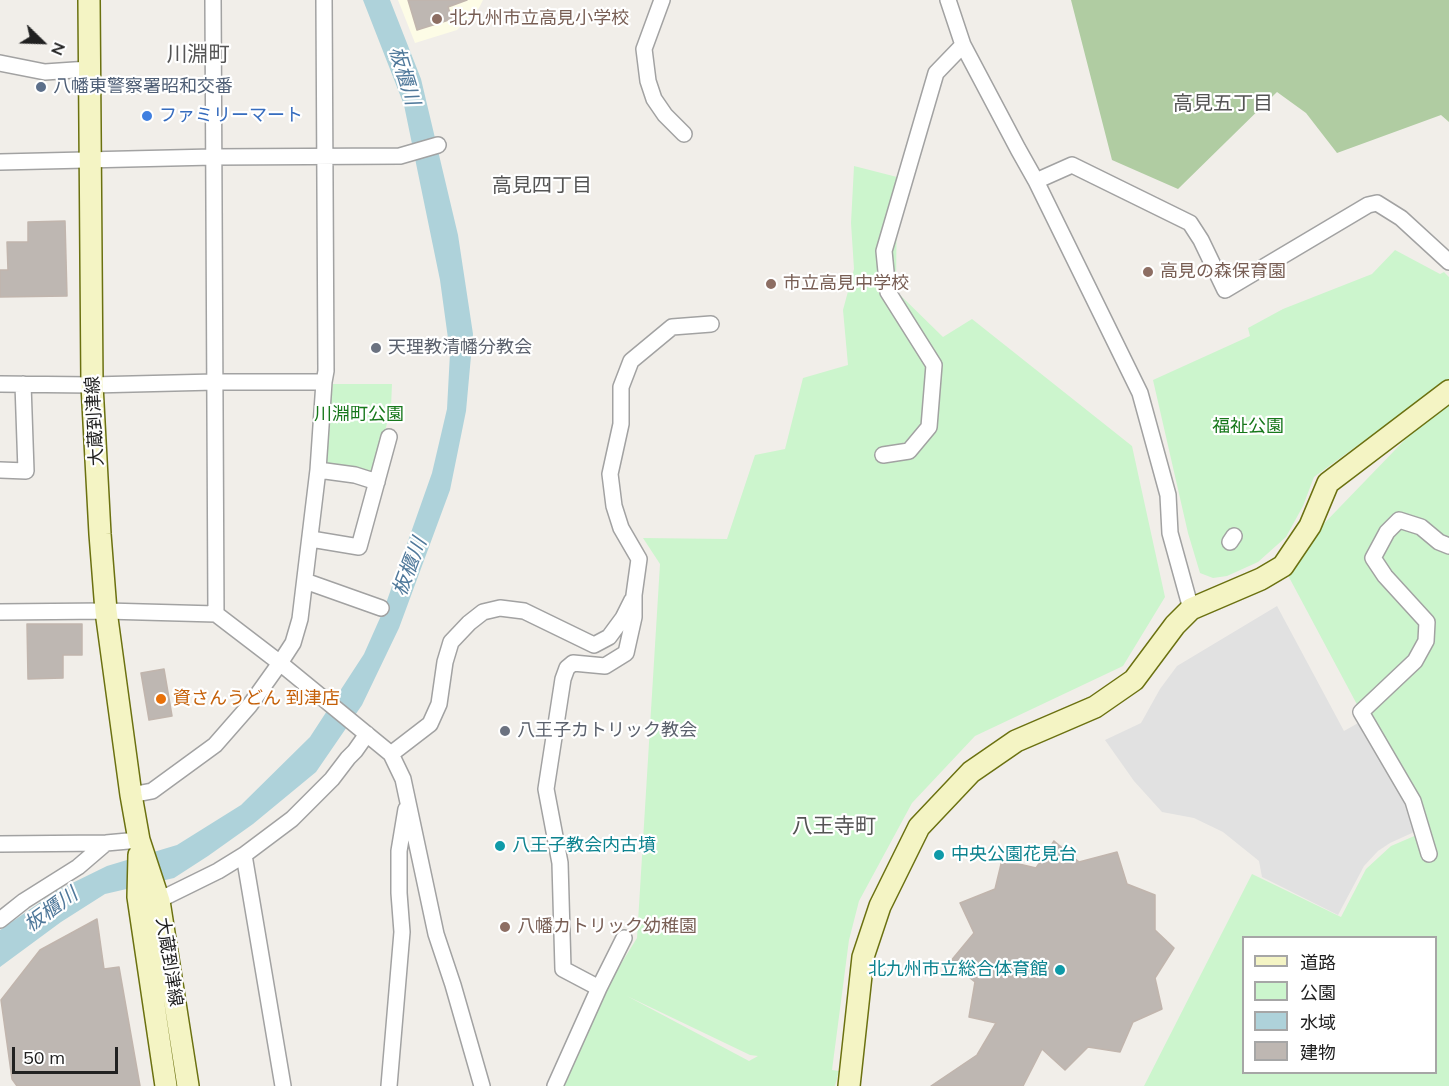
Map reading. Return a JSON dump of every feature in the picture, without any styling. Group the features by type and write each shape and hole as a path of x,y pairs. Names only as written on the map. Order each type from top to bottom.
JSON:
{"main road":[{"name":"大蔵到津線","path":"89,0 92,385 100,534 106,611 131,795 148,899 166,1086"},
{"path":"849,1086 863,957 880,906 919,827 971,772 1007,747 1095,707 1134,680 1174,625 1191,609 1283,566 1310,526 1328,483 1449,391"},
{"name":"大蔵到津線","path":"148,899 188,1086"}],"street":[{"path":"213,0 216,614"},
{"path":"131,795 152,791 214,745 250,705 280,663 293,643 300,619 311,539 326,371 324,0"},
{"path":"662,0 644,50 648,81 654,99 665,115 684,134"},
{"path":"948,0 963,45 1036,181 1140,393 1168,495 1170,533 1191,609"},
{"path":"883,456 909,451 929,427 934,365 888,292 884,251 936,73 963,45"},
{"path":"0,63 45,72 89,69"},
{"path":"0,162 213,157 400,156 438,145"},
{"path":"1036,181 1072,165 1190,223 1201,240 1225,290 1368,205 1377,203 1401,218 1449,262"},
{"path":"599,988 564,969 560,863 546,789 563,679 567,668 573,663 605,666 626,653 634,617 634,595 639,559 621,528 614,506 610,474 621,424 621,387 631,361 672,327 711,324"},
{"path":"0,384 324,382"},
{"path":"0,470 26,471 23,384"},
{"path":"311,539 359,547 390,436"},
{"path":"318,470 355,475 377,482"},
{"path":"1429,854 1413,801 1361,712 1415,661 1426,641 1427,622 1384,576 1373,558 1387,532 1399,520 1420,527 1439,542 1449,546"},
{"path":"305,581 381,608"},
{"path":"391,754 430,724 439,704 445,662 451,642 483,612 500,608 524,611 594,645 609,637 623,618 634,595"},
{"path":"0,612 106,611 216,614 391,754 403,779 436,934 482,1086"},
{"path":"148,899 218,871 244,855 292,819 355,751 364,732"},
{"path":"389,1086 402,932 399,851 408,800"},
{"path":"0,844 106,843 139,840"},
{"path":"0,920 24,901 78,867 106,843"},
{"path":"244,855 283,1086"},
{"path":"555,1086 624,938"}],"shaded area":[{"name":"北九州市立高見小学校","path":"398,0 483,0 479,8 457,30 415,43"},
{"path":"1277,606 1344,731 1360,722 1423,828 1378,851 1364,866 1338,915 1262,877 1259,861 1223,832 1194,818 1162,812 1134,781 1105,740 1141,723 1160,689 1177,666"}],"green space":[{"path":"1071,0 1449,0 1449,122 1441,115 1337,153 1306,113 1277,92 1178,189 1112,160"},
{"path":"854,166 897,177 896,291 943,337 972,319 1132,446 1165,597 1123,666 975,736 912,803 859,901 849,940 832,1070 839,1071 835,1086 561,1086 607,986 637,938 660,564 643,538 727,539 755,455 785,449 803,378 848,365 843,310 854,269 851,223","holes":["627,996 750,1055 758,1056 749,1061"]},
{"name":"福祉公園","path":"1395,250 1440,274 1444,272 1449,277 1449,379 1314,477 1303,506 1286,537 1258,562 1227,576 1213,578 1200,573 1188,533 1153,380 1250,336 1248,328 1283,309 1372,274"},
{"name":"川淵町公園","path":"333,384 392,384 391,407 374,476 324,468"},
{"path":"1449,394 1449,1086 1144,1086 1252,874 1341,917 1366,869 1391,846 1426,831 1283,566"}],"water":[{"name":"板櫃川","path":"363,0 390,0 421,79 458,235 473,334 466,411 450,490 399,628 362,705 316,772 253,824 174,878 105,894 61,922 0,967 0,930 58,890 107,866 177,845 241,805 310,737 364,654 384,609 432,473 447,409 450,353 440,280 404,105"}],"building":[{"path":"408,0 467,0 448,7 452,19 417,30"},
{"path":"65,221 67,296 0,297 0,270 8,270 7,242 28,242 28,222"},
{"path":"27,624 82,624 82,655 63,655 63,678 28,679"},
{"path":"164,669 172,716 149,720 141,673"},
{"name":"北九州市立総合体育館","path":"1054,841 1079,862 1117,852 1127,884 1155,895 1155,930 1174,948 1155,978 1162,1009 1133,1022 1120,1052 1088,1047 1065,1070 1042,1049 1023,1086 931,1086 977,1055 996,1023 969,1017 975,982 950,962 974,933 960,903 995,889 1002,860 1036,868"},
{"path":"97,919 104,969 119,967 140,1086 17,1086 12,1079 1,1000 40,950"}],"place":[{"name":"北九州市立高見小学校","path":"437,19"},
{"name":"八幡東警察署昭和交番","path":"41,87"},
{"name":"ファミリーマート","path":"147,116"},
{"name":"高見の森保育園","path":"1148,272"},
{"name":"市立高見中学校","path":"771,284"},
{"name":"天理教清幡分教会","path":"376,348"},
{"name":"資さんうどん 到津店","path":"161,699"},
{"name":"八王子カトリック教会","path":"505,731"},
{"name":"八王子教会内古墳","path":"500,846"},
{"name":"中央公園花見台","path":"939,855"},
{"name":"八幡カトリック幼稚園","path":"505,927"},
{"name":"北九州市立総合体育館","path":"1060,970"}],"district":[{"name":"川淵町","path":"198,55"},
{"name":"高見五丁目","path":"1223,104"},
{"name":"高見四丁目","path":"542,186"},
{"name":"八王寺町","path":"834,827"}]}
